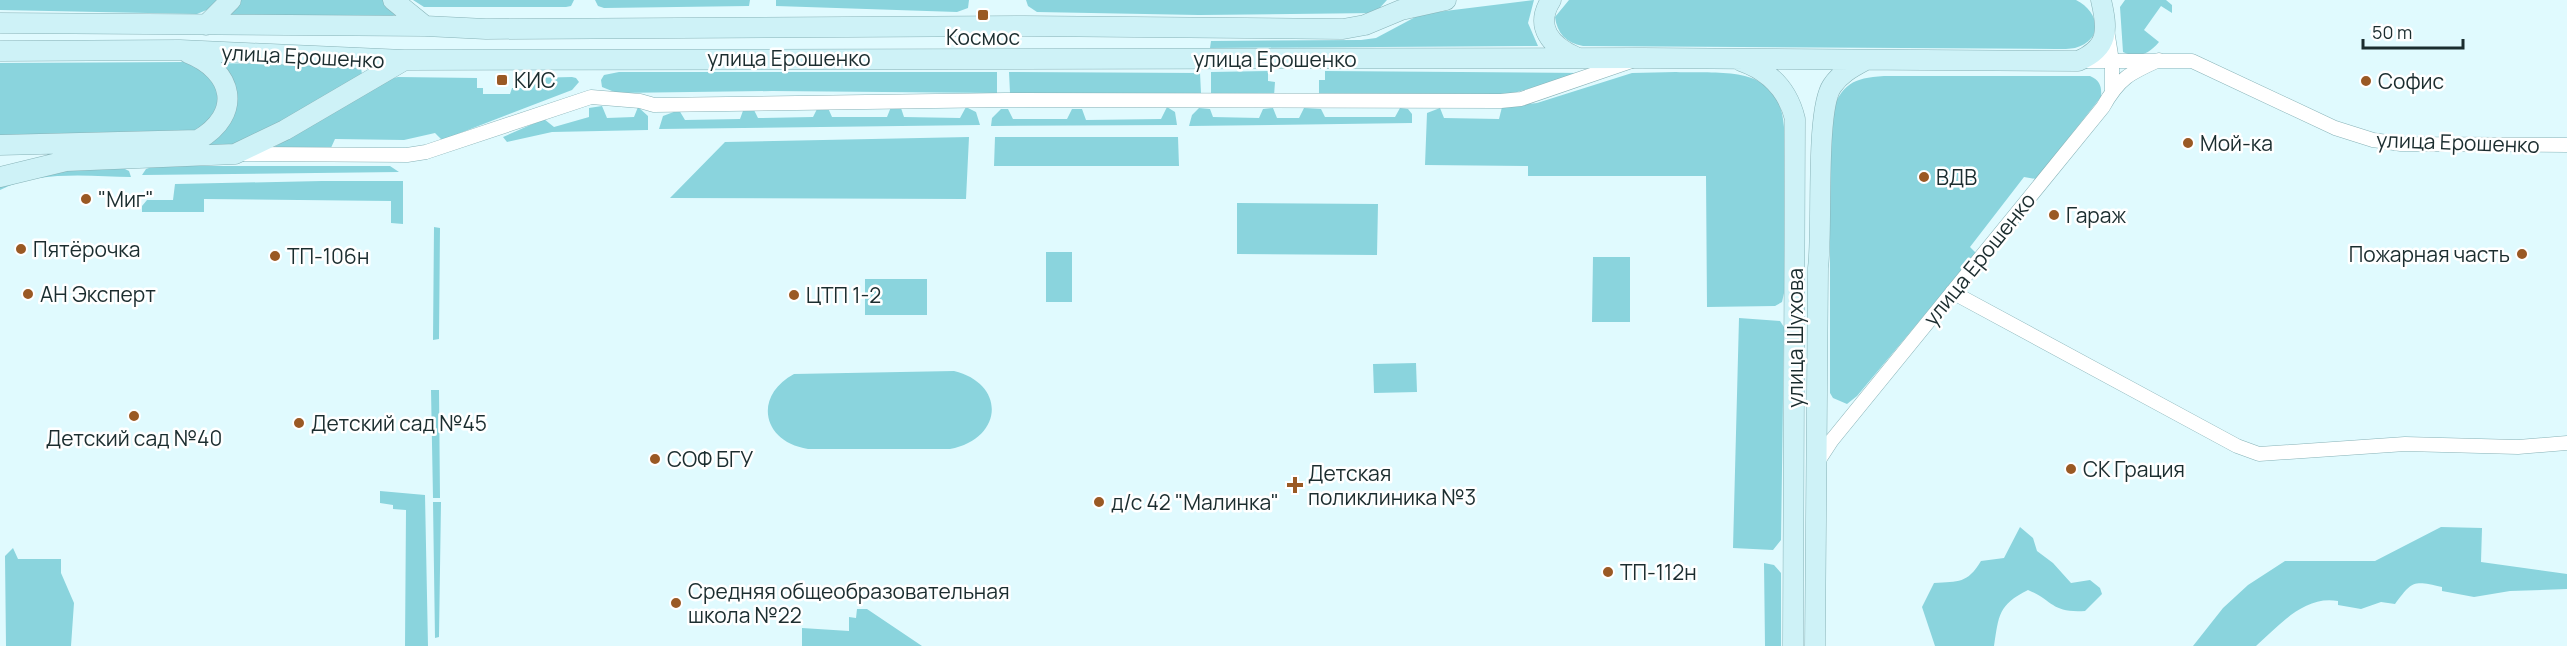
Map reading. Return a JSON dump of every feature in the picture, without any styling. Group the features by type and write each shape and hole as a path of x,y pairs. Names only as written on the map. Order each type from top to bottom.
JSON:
{"main road":[{"path":"206,25 231,0"},
{"path":"393,0 425,26 424,59"},
{"name":"улица Ерошенко","path":"0,23 425,26 486,29 1024,26 1343,28 1365,25 1401,10 1446,0"},
{"path":"1551,0 1543,26 1550,41 1561,51 1578,58"},
{"path":"2078,62 2093,55 2102,42 2101,9"},
{"path":"0,145 198,140 214,130 224,117 227,89 222,76 210,65 180,50"},
{"name":"улица Ерошенко","path":"0,51 180,50 404,60 1642,58 2078,62"},
{"name":"улица Шухова","path":"1736,59 1757,67 1779,84 1791,101 1795,120 1793,646"},
{"path":"0,177 66,160 235,154 285,130 404,60"},
{"name":"улица Шухова","path":"1815,646 1818,268 1821,242 1823,111 1830,88 1844,72 1864,61"}],"street":[{"path":"2101,9 2112,61 2112,91"},
{"name":"улица Ерошенко","path":"235,154 407,155 426,152 591,97 640,101 654,105 1005,100 1501,101 1521,99 1642,58"},
{"path":"2112,91 2128,74 2159,60"},
{"name":"улица Ерошенко","path":"2078,62 2192,61 2335,128 2373,140 2401,144 2567,145"},
{"name":"улица Ерошенко","path":"1817,463 1832,440 2103,107 2112,91 2102,72 2078,62"},
{"path":"1952,292 2237,446 2259,454 2405,444 2518,447 2567,443"}],"shaded area":[{"path":"0,0 223,0 216,6 197,14 0,10"},
{"path":"237,0 384,0 397,13 391,17 228,15"},
{"path":"413,0 574,0 571,6 566,7 424,7"},
{"path":"595,0 750,0 749,6 604,8 598,6"},
{"path":"776,0 969,0 968,8 957,12 776,6"},
{"path":"1026,0 1387,0 1375,13 1199,15 1037,12 1028,6"},
{"path":"1534,0 1528,23 1538,46 1210,48 1211,41 1376,38 1421,14"},
{"path":"1569,0 2076,0 2090,11 2095,26 2091,39 2075,48 2066,49 1583,46 1567,40 1556,23 1555,17"},
{"path":"2125,0 2166,0 2172,5 2172,13 2161,6 2144,30 2159,42 2143,54 2134,55 2123,52 2120,7"},
{"path":"190,62 213,74 223,105 202,131 0,140 0,63"},
{"path":"217,63 357,67 361,68 362,74 266,132 245,141 203,149 223,129 235,109 234,87"},
{"path":"1268,71 1268,81 1275,82 1274,96 1211,95 1211,72"},
{"path":"1325,71 1585,73 1510,94 1319,94 1319,80 1325,80"},
{"path":"619,72 997,72 997,93 772,91 617,93 602,87 601,80 604,75"},
{"path":"1009,72 1200,73 1201,93 1010,93"},
{"path":"1632,73 1730,73 1746,76 1760,82 1772,92 1780,106 1784,127 1784,293 1782,302 1775,306 1707,307 1706,176 1528,176 1528,166 1425,165 1427,113 1440,108 1444,118 1499,119 1502,107 1537,103"},
{"path":"1884,76 2090,76 2100,84 2101,97 2036,179 2024,177 1970,247 1976,253 1857,396 1847,404 1833,398 1830,393 1830,114 1839,96 1850,84"},
{"path":"398,77 477,78 477,88 483,88 483,94 510,94 512,88 532,88 532,78 572,77 579,82 572,90 442,140 435,133 404,140 335,139 330,150 271,149 386,80"},
{"path":"602,106 607,118 634,117 638,107 648,116 648,130 552,132 507,142 503,137 544,119 554,127 589,117 589,108"},
{"path":"818,107 828,108 832,117 887,117 891,107 901,108 904,117 960,118 966,107 976,112 980,125 659,129 663,116 679,110 685,120 740,119 744,108 753,108 758,118 813,117"},
{"path":"1167,107 1175,112 1177,125 991,126 992,118 1001,109 1008,109 1013,119 1067,119 1072,109 1082,109 1086,120 1161,119"},
{"path":"1199,108 1210,109 1213,117 1259,118 1263,109 1273,108 1277,118 1299,118 1304,108 1321,109 1325,117 1395,117 1400,108 1408,109 1412,114 1412,123 1189,126 1192,115"},
{"path":"969,137 966,199 670,198 725,142"},
{"path":"995,137 1178,137 1179,166 994,166"},
{"path":"155,166 390,166 399,172 142,175 146,169"},
{"path":"121,167 129,171 131,177 82,175 47,177 31,179 0,190 0,184 79,168"},
{"path":"403,181 403,224 391,223 391,201 204,199 204,212 142,212 142,206 147,200 173,200 175,184"},
{"path":"1237,203 1378,204 1377,255 1237,254"},
{"path":"434,227 440,228 439,339 433,340"},
{"path":"1046,252 1072,252 1072,302 1046,302"},
{"path":"1593,257 1630,257 1630,322 1592,322"},
{"path":"865,279 927,279 927,315 865,315"},
{"path":"1739,318 1780,321 1784,327 1781,540 1773,550 1733,548"},
{"path":"1416,363 1417,392 1374,393 1373,364"},
{"path":"954,371 971,378 983,387 990,399 992,411 989,423 980,434 968,443 950,449 808,449 793,445 781,437 773,428 768,417 768,406 772,394 781,383 794,374"},
{"path":"431,390 439,390 440,498 433,498"},
{"path":"380,491 425,495 428,646 405,646 406,510 393,509 393,505 380,503"},
{"path":"433,502 441,502 439,637 435,638"},
{"path":"2020,527 2033,538 2037,551 2053,563 2071,583 2090,580 2100,588 2102,594 2085,611 2074,611 2059,608 2028,590 2005,606 1997,626 1994,646 1935,646 1922,607 1934,583 1962,580 1971,574 1981,561 2004,558"},
{"path":"2441,527 2482,528 2481,562 2567,574 2567,589 2510,591 2474,597 2442,591 2442,587 2419,583 2405,591 2395,604 2381,602 2361,609 2338,605 2338,601 2326,600 2303,607 2256,646 2193,646 2223,608 2248,585 2285,561 2375,561"},
{"path":"13,548 18,559 61,559 61,573 74,603 71,646 6,646 5,556"},
{"path":"1764,563 1774,565 1781,573 1781,646 1765,646"},
{"path":"857,609 867,609 922,646 802,646 802,628 849,631 849,617 856,618"}],"place":[{"name":"Космос","path":"983,15"},
{"name":"КИС","path":"502,80"},
{"name":"Софис","path":"2366,81"},
{"name":"Мой-ка","path":"2188,143"},
{"name":"ВДВ","path":"1924,177"},
{"name":"\"Миг\"","path":"86,199"},
{"name":"Гараж","path":"2054,215"},
{"name":"Пятёрочка","path":"21,249"},
{"name":"Пожарная часть","path":"2522,254"},
{"name":"ТП-106н","path":"275,256"},
{"name":"АН Эксперт","path":"28,294"},
{"name":"ЦТП 1-2","path":"794,295"},
{"name":"Детский сад №40","path":"134,416"},
{"name":"Детский сад №45","path":"299,423"},
{"name":"СОФ БГУ","path":"655,459"},
{"name":"СК Грация","path":"2071,469"},
{"name":"Детская поликлиника №3","path":"1295,485"},
{"name":"д/с 42 \"Малинка\"","path":"1099,502"},
{"name":"ТП-112н","path":"1608,572"},
{"name":"Средняя общеобразовательная школа №22","path":"676,603"}]}
